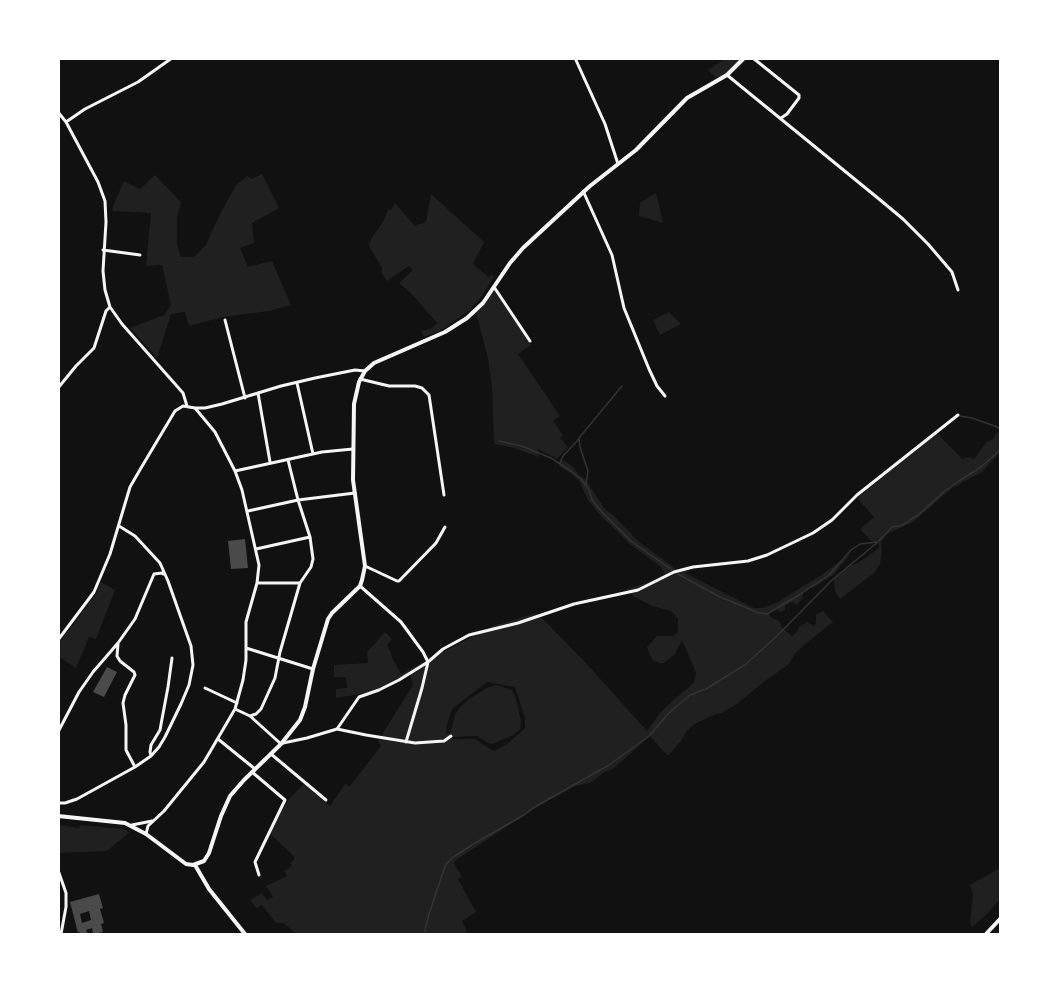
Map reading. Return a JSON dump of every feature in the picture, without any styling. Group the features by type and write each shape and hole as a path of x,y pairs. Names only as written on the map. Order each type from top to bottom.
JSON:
{"main road":[{"path":"58,816 132,825 181,862 195,865 206,859 227,802 234,791 281,743 303,714 328,619 360,586 365,566 353,480 354,404 360,379 365,371 374,363 445,332 467,318 483,303 510,263 583,192 636,150 687,98 727,75 744,58"},
{"path":"195,865 209,889 245,934"},
{"path":"986,934 1000,919"}],"street":[{"path":"66,122 85,109 138,82 172,58"},
{"path":"575,58 605,124 618,164"},
{"path":"753,58 799,95 787,114 781,118"},
{"path":"727,75 879,199 928,244 952,272 958,290"},
{"path":"58,112 66,122 98,182 105,201 103,280 110,307 122,324 183,393 187,406"},
{"path":"583,192 612,255 624,308 649,369 665,396"},
{"path":"103,250 140,255"},
{"path":"494,287 530,341"},
{"path":"58,387 94,348 106,310 110,307"},
{"path":"225,321 245,398"},
{"path":"58,640 94,591 110,554 130,487 175,411 187,406 205,408 297,382 355,370 365,371"},
{"path":"360,379 389,386 415,386 422,388 429,396 444,495"},
{"path":"297,382 313,454"},
{"path":"258,393 270,463"},
{"path":"146,834 152,821 164,811 204,762 235,709 243,680 246,622 257,583 259,565 242,490 215,432 195,408"},
{"path":"337,729 359,697 399,680 428,662 443,649 469,635 518,623 574,604 638,590 674,572 693,567 748,561 813,534 832,520 857,495 958,415"},
{"path":"235,471 313,454 354,449"},
{"path":"250,716 263,707 275,678 300,583 311,567 313,559 310,537 288,460"},
{"path":"248,511 298,500 355,493"},
{"path":"58,803 77,799 151,756 159,747 177,712 189,685 194,665 191,646 160,563 135,536 119,526"},
{"path":"365,566 399,581 436,543 445,526"},
{"path":"256,549 310,537"},
{"path":"58,732 86,683 135,619 160,563"},
{"path":"154,574 165,575"},
{"path":"257,583 300,583"},
{"path":"360,586 401,622 428,662 406,742"},
{"path":"118,644 117,656 135,675 125,694 124,701 126,750 135,767"},
{"path":"246,648 313,669"},
{"path":"151,756 152,745 160,730 172,658"},
{"path":"205,688 237,703"},
{"path":"235,709 250,716 281,743 337,729 415,743 444,741 451,736"},
{"path":"218,740 285,800 255,862 259,875"},
{"path":"271,754 326,800"},
{"path":"132,825 152,821"},
{"path":"58,870 64,885 66,900 61,934"}],"shaded area":[{"path":"725,59 748,59 727,78 715,77 708,70"},
{"path":"262,174 279,208 252,223 254,243 240,248 248,267 272,261 291,305 269,311 222,317 189,326 185,312 171,314 157,358 130,328 164,315 171,305 162,265 146,266 151,213 112,211 124,181 140,189 155,175 181,202 177,217 177,244 181,257 194,257 206,245 236,185 247,176 252,179"},
{"path":"656,193 663,223 639,216 640,203"},
{"path":"431,194 484,242 473,264 488,277 492,275 494,277 470,310 440,331 424,337 421,331 430,329 437,323 411,293 399,283 413,270 409,266 387,281 369,246 388,210 391,210 395,203 415,226 426,222"},
{"path":"494,289 531,345 518,354 560,416 553,421 563,435 560,438 568,447 558,458 538,449 539,457 494,444 492,387 488,358 476,312"},
{"path":"669,312 681,324 660,335 653,320"},
{"path":"1000,431 1000,452 982,472 952,488 913,522 887,534 881,542 880,564 874,573 840,599 835,592 834,579 879,548 879,543 871,541 860,529 874,517 857,498 937,433 962,459 968,457 974,459 986,443"},
{"path":"563,460 572,466 586,480 604,508 638,541 680,572 690,570 685,573 754,608 763,608 776,603 823,574 851,553 833,575 804,592 797,605 792,602 785,605 785,610 780,612 776,608 768,612 771,618 778,620 783,629 792,636 799,627 807,622 814,626 816,615 823,611 833,622 804,645 789,664 738,703 722,713 694,724 669,755 650,736 613,769 606,771 590,783 575,786 537,807 456,860 454,863 462,877 458,879 476,912 462,921 468,934 296,934 284,923 276,923 262,905 256,908 250,900 262,893 267,900 273,897 266,886 287,876 284,871 292,866 290,863 294,860 294,856 270,834 283,808 304,784 330,806 345,784 350,786 381,746 378,741 413,685 410,674 371,692 336,698 336,689 347,688 346,677 334,677 334,665 368,663 367,652 385,632 392,639 387,645 401,674 493,626 537,613 647,731 661,712 694,682 696,673 682,640 675,654 664,663 654,661 647,647 657,636 673,636 678,632 678,618 671,611 652,606 633,596 626,589 665,574 660,566 631,545 600,515 588,500 580,482 559,466","holes":["487,682 515,687 525,718 525,728 506,745 493,751 475,739 452,739 452,737 477,736 490,744 520,730 521,721 512,690 496,685 469,699 460,707 455,715 450,734 446,734 452,709"]},
{"path":"101,582 115,590 96,639 89,637 76,668 59,657 59,643 96,594"},
{"path":"58,825 123,829 130,832 107,851 59,853"},
{"path":"1000,868 1000,899 972,927 970,923 973,894 970,885"}],"building":[{"path":"245,539 248,568 231,569 228,541"},
{"path":"107,667 117,672 104,697 93,692"},
{"path":"99,894 103,908 100,909 104,923 101,924 103,932 93,934 92,928 86,930 88,934 78,933 70,902","holes":["89,911 91,920 82,923 80,914"]}],"waterway":[{"path":"586,485 588,471 579,438 622,386"},
{"path":"960,416 1000,428"},
{"path":"560,463 563,456 579,439"},
{"path":"499,441 522,446 551,458 571,471 581,479 589,490 592,500 602,512 631,541 672,570"},
{"path":"424,934 446,864 452,858 609,765 649,736 669,713 690,695 706,689 746,664 831,581 879,541 892,527 901,526 918,515 945,491 981,467 1000,450"},
{"path":"678,574 718,596 759,613 767,614 829,575 851,550 860,544 877,542"}]}
